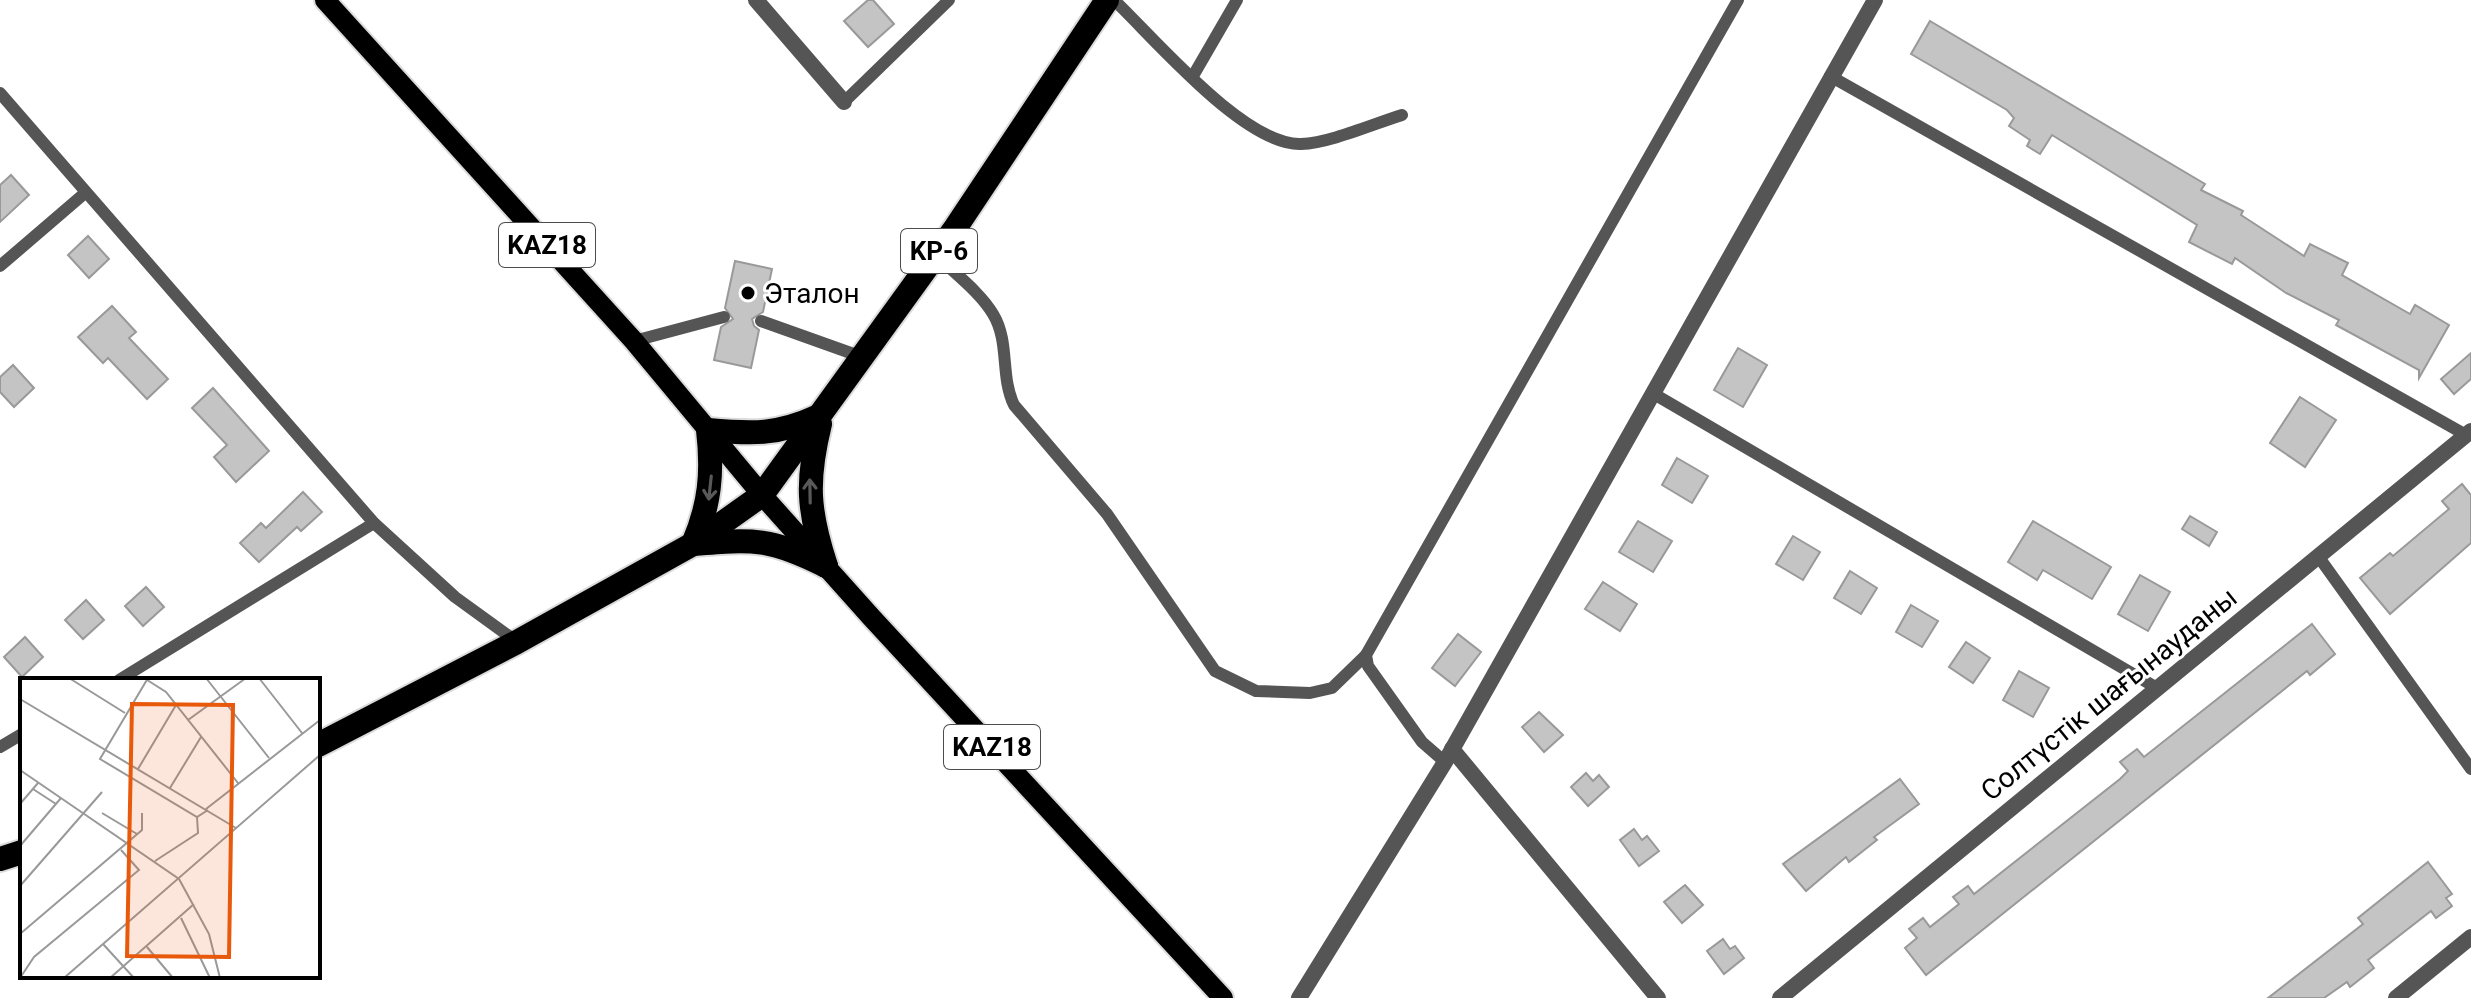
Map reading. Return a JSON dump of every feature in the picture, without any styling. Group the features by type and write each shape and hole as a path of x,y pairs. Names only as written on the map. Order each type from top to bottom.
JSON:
{"highway":[{"name":"KP-6","path":"320,744 517,642 693,544 762,495 936,255 1107,0"},
{"path":"822,415 790,430 761,434 708,430 711,483 707,512 693,544 750,540 783,544 826,566"},
{"path":"822,415 810,467 809,498 812,524 826,566"},
{"path":"0,859 20,853"}],"main road":[{"name":"KAZ18","path":"325,0 634,341 762,495 1223,998"}],"street":[{"path":"756,0 844,102"},
{"path":"1299,998 1448,756 1875,0"},
{"name":"Солтүстік шағынауданы","path":"1780,998 2469,433"},
{"path":"1448,756 1658,998"},
{"path":"2396,998 2471,937"}],"lane":[{"path":"844,102 949,0"},
{"path":"1114,0 1236,118 1279,143 1303,144 1402,115"},
{"path":"1193,76 1237,0"},
{"path":"936,255 994,314 1004,348 1005,386 1014,405 1107,514 1215,671 1256,691 1310,693 1332,688 1366,655 1738,0"},
{"path":"1830,76 2469,433"},
{"path":"0,93 374,523 455,597 517,642"},
{"path":"0,266 85,193"},
{"path":"634,341 724,317"},
{"path":"761,321 862,357"},
{"path":"1654,394 2157,688"},
{"path":"122,678 374,523"},
{"path":"2318,556 2471,769"},
{"path":"1366,655 1368,666 1422,742 1448,756"},
{"path":"0,747 20,735"}],"building":[{"path":"868,0 873,0 894,24 868,47 844,21"},
{"path":"1930,21 2205,184 2201,190 2243,211 2241,215 2304,256 2310,244 2348,263 2342,275 2410,314 2415,305 2449,325 2419,378 2419,370 2336,325 2339,320 2286,293 2235,258 2232,264 2189,242 2197,225 2052,135 2040,154 2027,146 2030,140 2009,126 2014,118 2007,110 1911,54"},
{"path":"11,175 29,195 0,222 0,185"},
{"path":"88,236 109,259 89,278 68,255"},
{"name":"Эталон","path":"735,261 772,269 763,312 752,319 759,330 751,368 714,360 721,327 733,319 725,308"},
{"path":"112,306 136,332 129,338 168,379 147,399 108,358 103,363 78,337"},
{"path":"1738,348 1767,365 1743,407 1714,390"},
{"path":"2471,353 2471,379 2454,394 2441,379"},
{"path":"13,365 34,388 14,407 0,392 0,377"},
{"path":"213,388 269,451 236,482 214,457 227,445 192,408"},
{"path":"2300,397 2336,420 2305,467 2270,443"},
{"path":"1677,458 1708,476 1692,503 1662,485"},
{"path":"2462,484 2471,495 2471,543 2390,614 2360,578 2390,553 2393,556 2449,509 2442,501"},
{"path":"303,492 322,512 301,531 297,527 259,562 240,543 261,523 266,528"},
{"path":"2190,516 2217,532 2209,546 2182,529"},
{"path":"1638,521 1672,541 1653,572 1619,552"},
{"path":"2033,521 2111,567 2092,599 2043,570 2037,580 2008,562"},
{"path":"1793,536 1820,552 1803,580 1776,564"},
{"path":"1850,571 1877,588 1861,614 1834,598"},
{"path":"2140,575 2170,592 2148,631 2118,614"},
{"path":"1603,582 1637,604 1620,631 1585,609"},
{"path":"146,587 164,607 143,626 125,606"},
{"path":"86,600 104,620 83,639 65,620"},
{"path":"1911,605 1938,621 1922,647 1896,632"},
{"path":"2312,624 2335,654 2310,675 2307,671 1926,975 1905,948 1917,938 1909,929 1923,918 1930,927 1959,904 1953,897 1968,886 1974,894 2120,779 2128,771 2120,762 2137,749 2144,757"},
{"path":"1458,634 1481,652 1455,686 1432,668"},
{"path":"25,637 43,657 22,677 4,657"},
{"path":"1966,642 1990,658 1973,683 1949,667"},
{"path":"2019,671 2049,688 2033,717 2003,700"},
{"path":"1539,712 1563,735 1544,752 1522,727"},
{"path":"1586,773 1593,781 1599,775 1609,787 1588,806 1571,787"},
{"path":"1900,779 1919,804 1874,837 1877,840 1849,862 1846,857 1806,891 1783,864"},
{"path":"1634,829 1642,840 1647,836 1659,851 1639,866 1620,840"},
{"path":"2428,862 2452,894 2446,898 2452,906 2436,918 2431,911 2368,960 2374,968 2350,987 2347,982 2324,998 2268,998 2363,924 2358,918"},
{"path":"1685,885 1703,905 1682,923 1664,902"},
{"path":"1723,939 1730,949 1735,946 1744,958 1724,974 1707,951"}],"place":[{"name":"Эталон","path":"748,293"}]}
